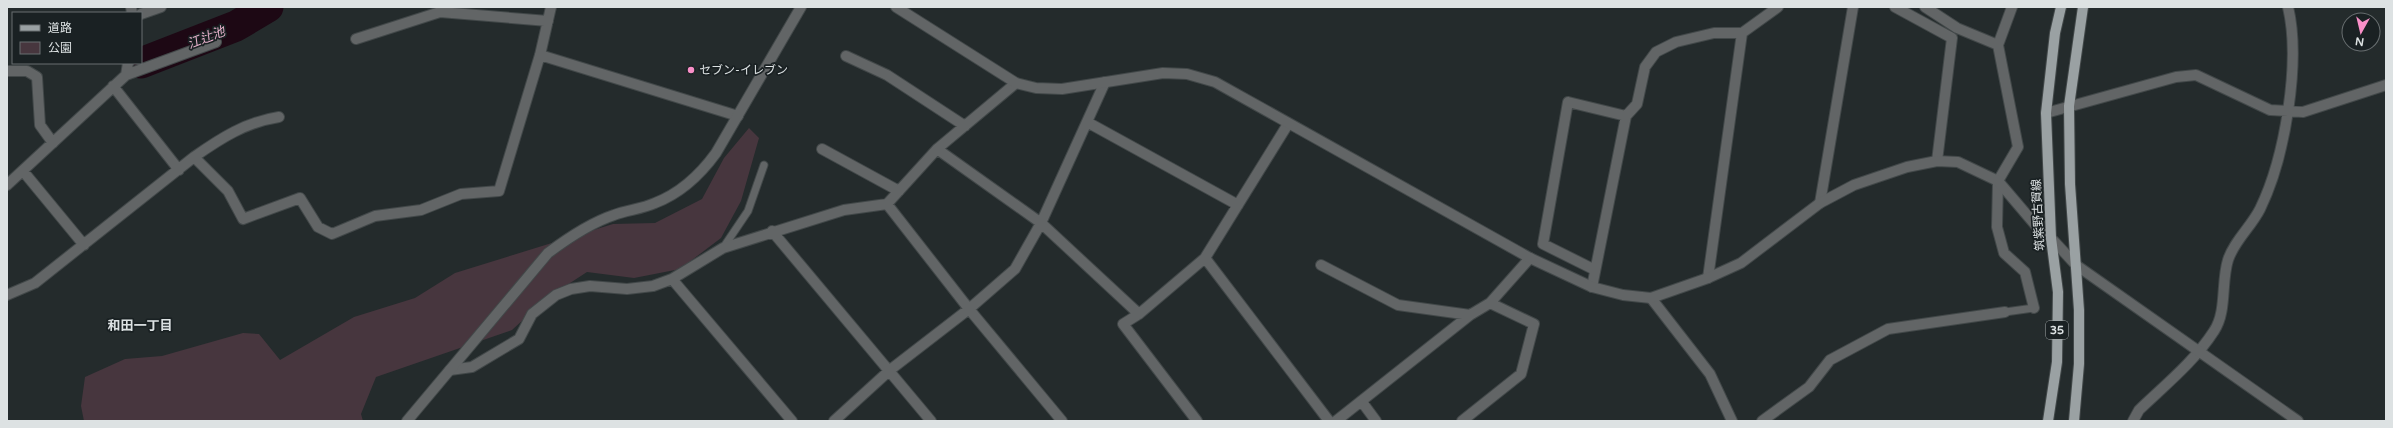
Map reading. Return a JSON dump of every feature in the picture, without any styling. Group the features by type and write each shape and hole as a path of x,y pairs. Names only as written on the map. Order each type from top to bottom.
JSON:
{"main road":[{"name":"筑紫野古賀線","path":"2048,421 2057,362 2058,292 2051,238 2046,113 2054,33 2061,7"},
{"name":"35","path":"2074,421 2079,364 2076,265 2070,184 2069,106 2083,7"}],"street":[{"path":"142,14 161,7"},
{"path":"194,157 228,191 243,219 300,198 318,227 332,234 376,216 421,210 461,194 499,191 540,55 551,7"},
{"path":"407,421 548,253 571,235 613,215 655,204 681,189 703,172 738,116 801,7"},
{"path":"896,7 911,14 1016,83 1036,88 1062,90 1163,73 1187,74 1215,82 1530,258 1592,287 1623,295 1650,298 1708,278 1741,263 1820,203 1854,184 1907,167 1937,160 1958,162 1998,181 2038,228 2051,238 2076,265 2298,421"},
{"path":"1592,287 1626,116 1637,104 1645,66 1656,52 1676,42 1714,33 1742,33 1778,7"},
{"path":"1820,203 1853,7"},
{"path":"1895,7 1952,38 1937,160"},
{"path":"1925,7 1957,28 1998,45"},
{"path":"2012,7 1998,45 2018,147 1998,181 1997,227 2004,253 2024,272 2034,308"},
{"path":"2133,421 2139,410 2199,352 2216,330 2222,306 2223,279 2228,259 2242,233 2260,210 2272,180 2287,111 2292,59 2292,22 2288,7"},
{"path":"356,39 440,12 548,21"},
{"path":"1708,278 1742,33"},
{"path":"7,185 126,75 216,42"},
{"path":"540,55 738,116"},
{"path":"846,56 887,75 965,126"},
{"path":"126,75 128,64"},
{"path":"7,71 28,71 37,77 40,125 53,143"},
{"path":"2046,113 2176,78 2196,75 2270,110 2303,112 2386,85"},
{"path":"834,421 890,370 969,309 1015,269 1041,223 1105,82"},
{"path":"450,370 472,367 519,339 532,314 556,295 571,289 590,286 627,288 653,286 672,279 722,248 772,231 844,210 887,204 937,150 1016,83"},
{"path":"113,86 179,170"},
{"path":"1595,270 1543,244 1568,102 1626,116"},
{"path":"7,295 34,283 220,138 259,120 279,117"},
{"path":"1087,122 1238,205"},
{"path":"1197,421 1123,324 1139,314 1205,258 1288,124"},
{"path":"822,149 899,191"},
{"path":"937,150 1041,223 1139,314"},
{"path":"23,171 84,245"},
{"path":"887,204 969,309 1062,421"},
{"path":"772,231 890,370 931,421"},
{"path":"1205,258 1329,421"},
{"path":"1336,421 1362,402 1470,315 1490,303 1530,258"},
{"path":"1321,265 1398,306 1470,315"},
{"path":"672,279 792,421"},
{"path":"1650,298 1710,374 1732,421"},
{"path":"1462,421 1521,374 1534,324 1490,303"},
{"path":"1762,421 1809,387 1830,360 1888,329 2005,312"},
{"path":"1362,402 1376,421"}],"lane":[{"path":"722,248 748,211 764,165"},
{"path":"2005,312 2034,308"}],"green space":[{"path":"749,128 759,138 741,201 721,238 680,269 634,278 587,272 547,298 512,330 376,377 361,414 363,421 84,421 81,406 85,377 125,359 162,356 243,333 259,334 280,360 354,317 415,298 455,273 613,224 655,223 702,199 724,158"}],"waterway":[{"name":"江辻池","path":"142,63 236,26 268,7"}],"place":[{"name":"セブン-イレブン","path":"691,70"}],"district":[{"name":"和田一丁目","path":"140,325"}]}
